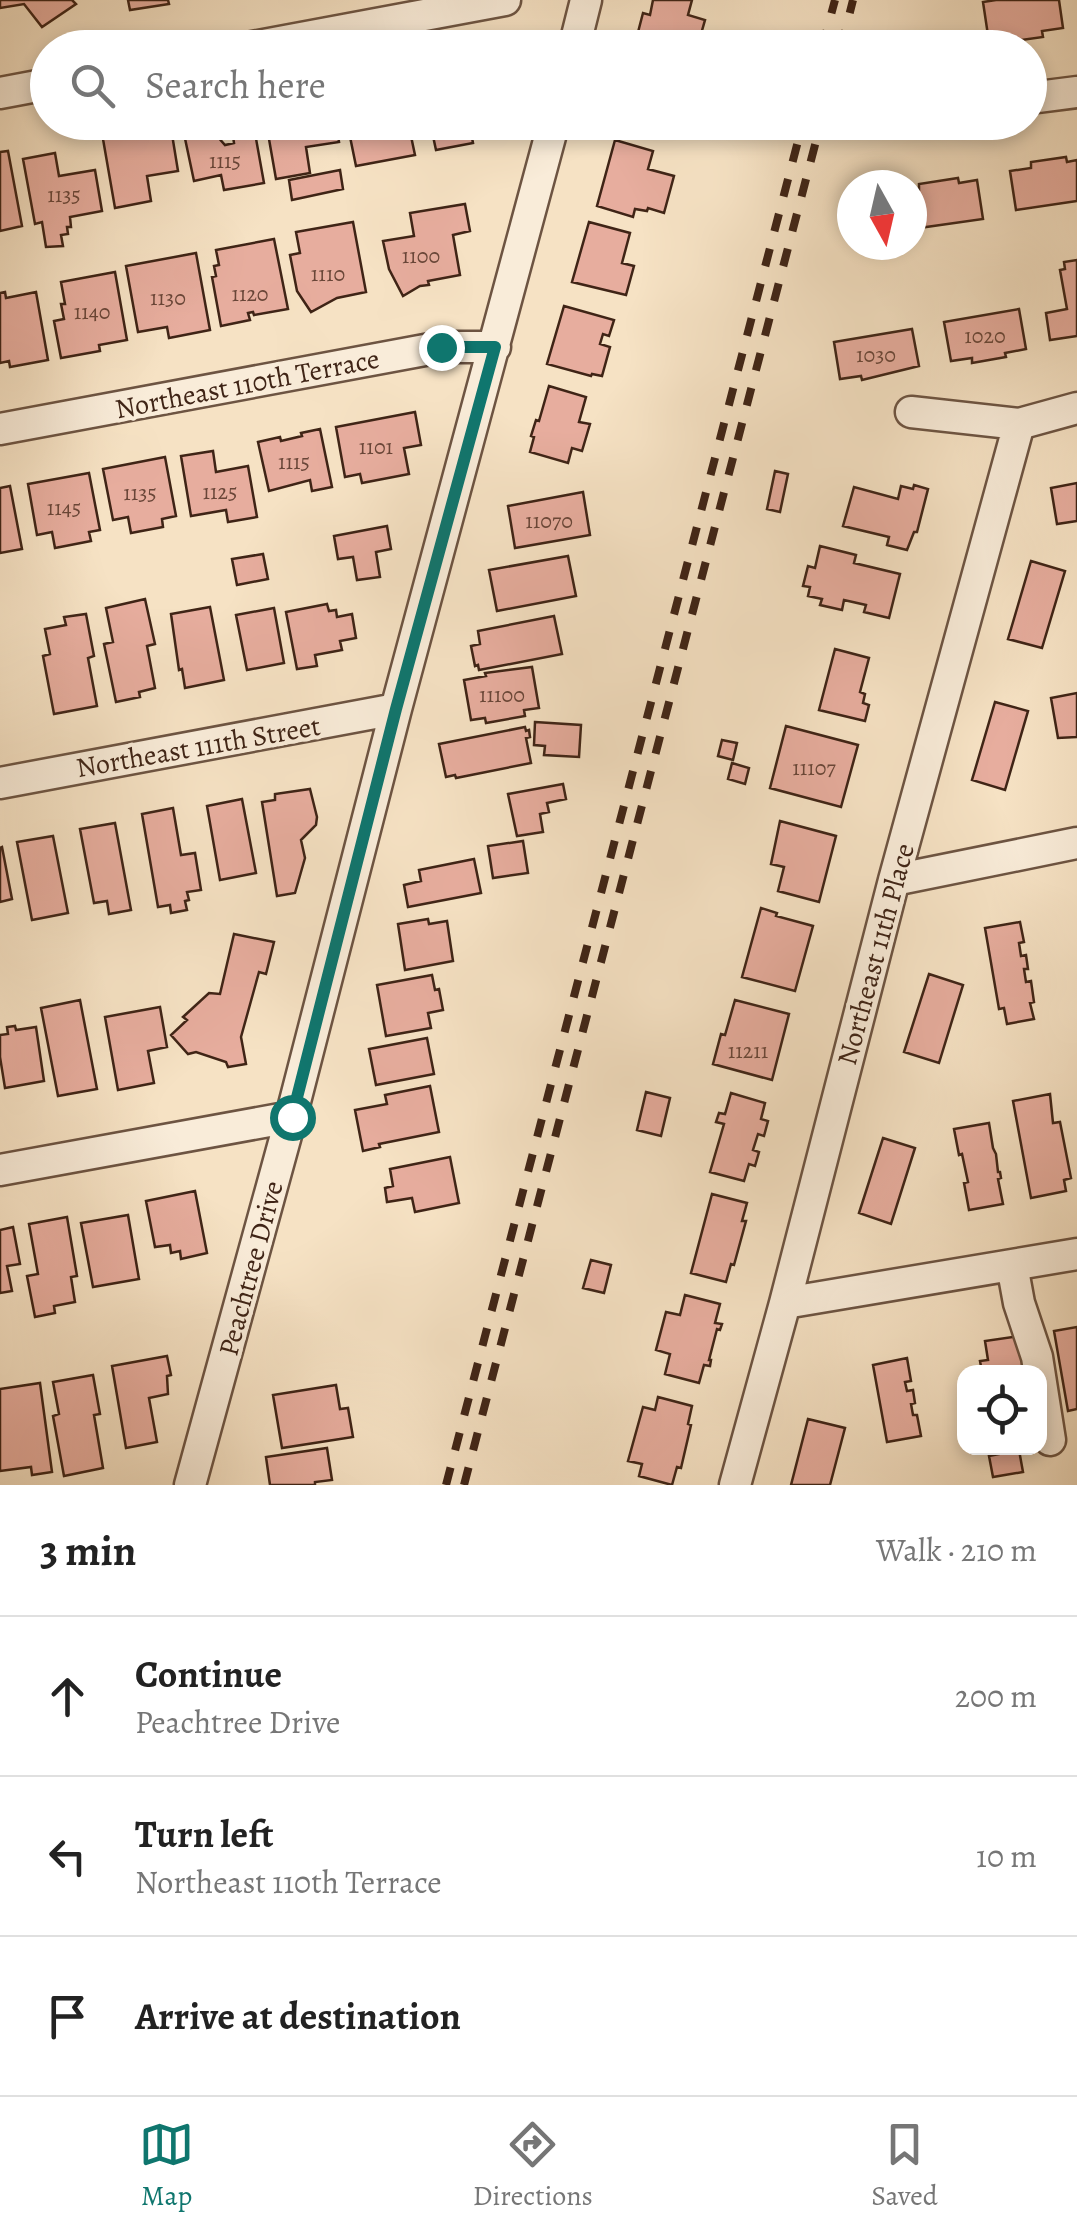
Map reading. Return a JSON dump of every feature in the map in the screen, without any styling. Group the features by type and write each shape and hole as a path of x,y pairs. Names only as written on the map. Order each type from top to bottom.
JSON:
{"street":[{"path":"344,30 505,0"},
{"path":"578,30 586,0"},
{"path":"0,93 30,87"},
{"path":"1047,96 1077,92"},
{"name":"Peachtree Drive","path":"190,1485 292,1117 396,709 549,140"},
{"name":"Northeast 110th Terrace","path":"0,429 441,347 495,347"},
{"path":"912,412 1019,424 1077,408"},
{"name":"Northeast 11th Place","path":"735,1485 1019,424"},
{"name":"Northeast 111th Street","path":"0,782 396,709"},
{"path":"894,880 1077,844"},
{"path":"0,1170 292,1117"},
{"path":"785,1303 1077,1254"},
{"path":"1012,1265 1037,1357 1050,1440"}],"building":[{"path":"0,0 72,0 76,4 42,27 24,4 0,8"},
{"path":"128,0 168,0 169,4 130,10"},
{"path":"653,0 692,0 688,15 705,20 702,30 639,30 643,13 650,15"},
{"path":"1059,0 1063,28 987,30 983,2"},
{"path":"103,140 173,140 178,171 147,176 151,201 115,208"},
{"path":"185,140 234,143 234,140 256,140 264,183 224,190 221,175 194,181"},
{"path":"269,140 339,140 306,147 310,173 276,179"},
{"path":"351,140 412,140 415,155 356,166"},
{"path":"434,140 472,140 473,143 436,150"},
{"path":"615,140 653,151 648,169 674,176 664,213 635,209 633,217 597,206"},
{"path":"8,151 22,226 0,231 0,152"},
{"path":"55,153 59,176 95,170 102,211 70,217 68,234 61,235 63,246 46,247 42,222 35,224 23,159"},
{"path":"1066,157 1067,162 1077,160 1077,201 1016,210 1010,171 1031,168 1031,162"},
{"path":"340,170 343,189 292,200 289,180"},
{"path":"958,178 959,183 977,180 983,219 927,227 927,183"},
{"path":"465,204 470,231 453,235 460,275 428,281 429,285 403,296 389,269 383,241 414,236 410,213"},
{"path":"353,222 366,292 337,298 311,312 297,291 290,255 300,253 296,232"},
{"path":"589,222 630,233 622,263 634,266 626,295 572,282"},
{"path":"274,239 288,309 248,313 250,320 221,326 212,277 216,276 214,266 219,265 216,250"},
{"path":"196,253 210,330 169,338 167,327 138,332 126,266"},
{"path":"1077,260 1077,336 1050,340 1046,313 1067,309 1060,270 1065,269 1064,262"},
{"path":"115,272 127,340 99,345 100,351 61,358 54,321 64,319 61,282"},
{"path":"5,292 6,298 36,292 48,360 10,367 9,361 0,363 0,293"},
{"path":"564,306 614,320 609,336 603,334 600,344 610,347 602,376 547,364"},
{"path":"1019,309 1026,349 972,363 972,358 951,361 944,322"},
{"path":"912,329 919,366 862,380 861,376 840,379 834,342"},
{"path":"549,386 586,397 579,422 590,424 582,451 572,448 568,463 530,452 534,437 531,436"},
{"path":"415,412 421,445 404,448 409,474 362,483 360,474 345,477 336,427"},
{"path":"320,429 332,487 312,491 310,480 269,491 258,442 280,437 281,441"},
{"path":"213,451 216,472 248,466 257,517 228,522 226,510 191,516 181,456"},
{"path":"165,457 176,516 162,519 163,527 131,533 128,517 113,520 103,469"},
{"path":"775,471 788,474 780,512 767,509"},
{"path":"89,473 100,530 89,532 91,541 55,548 52,532 37,535 28,484"},
{"path":"1077,483 1077,521 1057,524 1051,488"},
{"path":"914,485 928,489 917,532 907,550 887,545 889,537 843,526 854,487 898,499 901,486 913,489"},
{"path":"10,486 22,549 0,553 0,488"},
{"path":"583,492 590,535 515,548 508,506"},
{"path":"387,526 391,549 376,552 380,577 357,580 353,557 338,559 334,536"},
{"path":"820,546 856,555 854,563 900,574 889,618 864,612 866,605 844,600 842,610 820,605 822,599 808,596 810,587 803,586 808,566 815,568"},
{"path":"263,554 268,579 237,585 232,559"},
{"path":"568,556 576,596 497,611 489,570"},
{"path":"1031,561 1065,571 1042,648 1008,639"},
{"path":"145,599 155,644 147,646 155,688 139,692 140,697 116,702 104,644 113,642 106,608"},
{"path":"327,604 329,611 336,610 337,617 352,614 356,638 340,641 342,650 315,655 317,666 297,669 286,612"},
{"path":"210,607 224,680 185,688 171,614"},
{"path":"274,608 284,663 247,670 236,615"},
{"path":"86,614 94,656 88,658 97,706 54,714 43,656 50,654 45,629 66,625 64,617"},
{"path":"554,616 562,654 479,670 475,666 471,646 480,644 478,631"},
{"path":"835,649 869,658 860,692 865,694 863,703 869,705 865,721 819,710"},
{"path":"532,667 539,708 524,710 525,716 486,723 485,718 471,720 464,680"},
{"path":"1077,693 1077,737 1058,738 1051,698"},
{"path":"995,702 1028,711 1005,790 972,780"},
{"path":"535,722 581,725 579,757 544,755 545,746 534,745"},
{"path":"786,726 858,745 841,807 770,788"},
{"path":"525,727 529,730 530,737 526,738 531,763 446,777 439,744"},
{"path":"722,740 737,743 733,760 718,756"},
{"path":"732,763 749,768 745,784 728,779"},
{"path":"563,784 566,799 547,803 549,812 540,814 543,832 517,836 508,794"},
{"path":"310,789 316,825 301,840 305,858 295,893 277,896 262,802 275,800 275,794"},
{"path":"242,799 256,873 220,880 207,806"},
{"path":"173,808 181,855 195,853 201,890 187,892 187,910 171,913 170,905 158,907 142,814"},
{"path":"780,821 836,836 819,902 778,891 784,867 771,864"},
{"path":"115,823 131,910 109,914 107,901 94,903 80,829"},
{"path":"53,836 68,913 32,920 17,842"},
{"path":"523,841 528,873 493,878 488,846"},
{"path":"0,848 12,899 0,902"},
{"path":"474,859 481,893 408,907 404,885 421,881 419,870"},
{"path":"761,908 813,926 795,991 742,977"},
{"path":"428,919 429,924 447,921 453,961 405,970 398,924"},
{"path":"1020,922 1024,942 1019,943 1021,956 1026,955 1028,969 1024,969 1026,982 1031,981 1034,1019 1007,1024 1004,1008 999,1009 985,928"},
{"path":"234,934 274,942 266,974 259,972 241,1037 246,1064 228,1067 226,1062 196,1052 188,1054 171,1035 187,1020 183,1017 209,993 220,994"},
{"path":"929,974 963,985 939,1063 904,1052"},
{"path":"432,975 443,1010 428,1013 431,1028 386,1036 377,985"},
{"path":"80,1000 97,1089 58,1096 41,1008"},
{"path":"735,1000 789,1014 772,1080 713,1064"},
{"path":"160,1007 167,1047 148,1051 154,1083 118,1090 105,1017"},
{"path":"15,1026 16,1030 36,1027 44,1081 5,1088 0,1035 8,1034 7,1027"},
{"path":"427,1038 434,1074 376,1085 369,1049"},
{"path":"430,1086 439,1132 363,1151 355,1110 387,1104 385,1095"},
{"path":"646,1092 670,1098 661,1136 637,1130"},
{"path":"731,1093 765,1103 761,1119 768,1121 764,1136 758,1134 753,1150 759,1152 755,1166 749,1164 744,1181 710,1172 724,1124 716,1122 719,1113 725,1114"},
{"path":"1050,1094 1053,1123 1060,1122 1071,1178 1064,1180 1066,1191 1031,1198 1013,1101"},
{"path":"989,1123 1003,1204 969,1210 964,1183 968,1182 954,1129"},
{"path":"883,1138 915,1148 891,1224 859,1213"},
{"path":"450,1157 459,1203 415,1212 412,1198 387,1202 385,1188 393,1186 390,1169"},
{"path":"195,1191 207,1253 181,1259 180,1251 171,1253 170,1245 155,1247 146,1201"},
{"path":"712,1194 747,1203 742,1221 746,1221 726,1282 691,1273"},
{"path":"128,1215 139,1279 93,1287 81,1223"},
{"path":"67,1217 77,1276 71,1277 75,1302 54,1306 55,1313 35,1317 27,1276 38,1274 29,1224"},
{"path":"13,1227 20,1264 7,1266 12,1291 0,1293 0,1230"},
{"path":"591,1260 611,1265 604,1293 583,1288"},
{"path":"685,1295 720,1304 715,1323 722,1324 717,1329 710,1366 704,1365 699,1383 665,1374 670,1354 656,1350 666,1312 680,1315"},
{"path":"1077,1327 1077,1409 1068,1411 1054,1331"},
{"path":"1020,1336 1025,1365 981,1365 980,1361 988,1360 985,1341"},
{"path":"167,1356 171,1375 167,1376 168,1394 149,1398 157,1442 126,1448 112,1366"},
{"path":"907,1358 911,1381 905,1382 907,1391 913,1390 915,1403 911,1404 921,1436 887,1442 873,1365"},
{"path":"93,1375 100,1414 94,1415 103,1468 64,1476 53,1416 59,1414 53,1382"},
{"path":"40,1383 52,1472 32,1475 31,1467 0,1471 0,1389"},
{"path":"336,1385 340,1409 348,1408 353,1437 282,1448 273,1395"},
{"path":"658,1397 692,1406 681,1468 677,1467 672,1485 639,1476 642,1464 628,1461 643,1407 655,1410"},
{"path":"808,1419 845,1428 830,1485 791,1485"},
{"path":"327,1448 332,1480 315,1485 270,1485 266,1457"},
{"path":"1020,1455 1023,1472 993,1477 989,1456"}],"railway":[{"path":"827,30 835,0"},
{"path":"846,30 853,0"},
{"path":"446,1485 798,140"},
{"path":"464,1485 816,140"}],"route":[{"path":"292,1117 396,709 495,347 441,347"}]}
